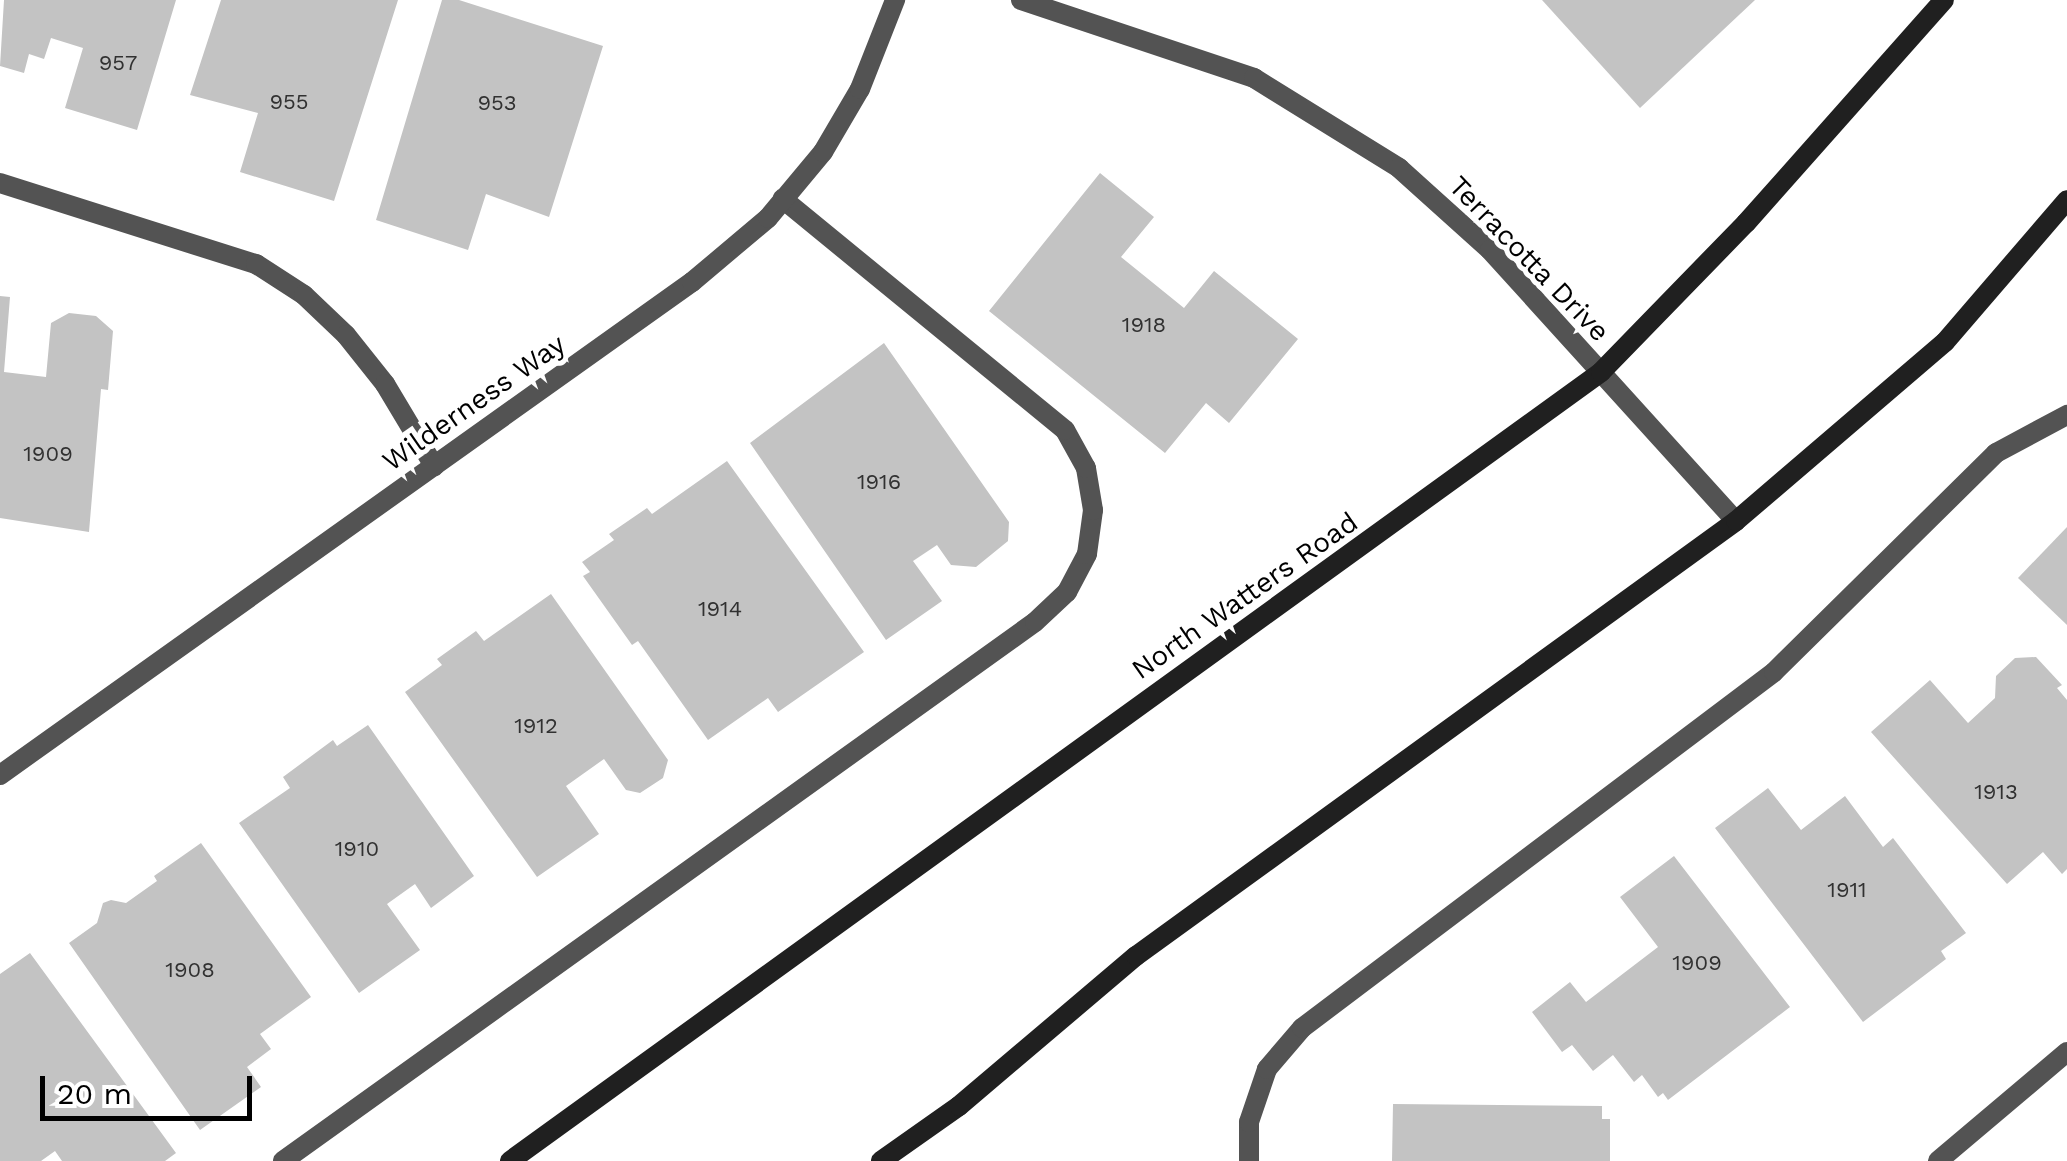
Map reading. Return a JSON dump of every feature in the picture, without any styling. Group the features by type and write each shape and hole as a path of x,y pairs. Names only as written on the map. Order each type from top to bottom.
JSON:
{"main road":[{"name":"North Watters Road","path":"510,1161 1602,372 1746,223 1944,0"},
{"path":"881,1161 960,1106 1136,956 1736,521 1945,342 2067,200"}],"street":[{"name":"Wilderness Way","path":"0,775 692,282 768,218 822,152 860,90 894,0"},
{"name":"Terracotta Drive","path":"1021,0 1254,78 1399,168 1490,250 1736,521"},
{"path":"0,183 256,264 304,294 346,335 385,384 434,466"},
{"path":"283,1161 1035,622 1067,592 1080,567 1094,510 1086,468 1065,430 783,199"},
{"path":"1249,1161 1249,1122 1267,1070 1302,1028 1774,672 1996,453 2067,415"},
{"path":"1938,1161 2067,1052"}],"building":[{"path":"4,0 176,0 137,130 65,108 83,48 51,38 44,59 29,54 24,73 0,66"},
{"path":"221,0 398,0 334,201 240,172 258,113 190,95"},
{"path":"442,0 459,0 603,46 549,217 486,194 468,250 376,220"},
{"path":"1542,0 1755,0 1640,108"},
{"path":"1100,173 1154,217 1121,257 1184,308 1214,271 1298,339 1229,423 1206,403 1165,453 989,311"},
{"path":"0,296 10,297 4,372 46,377 51,323 69,313 96,316 113,331 108,390 101,389 89,532 0,518"},
{"path":"884,343 1009,522 1008,541 976,567 951,565 937,545 913,561 942,601 886,640 750,443"},
{"path":"727,461 864,652 778,712 768,698 708,740 638,641 632,645 583,576 590,572 582,562 614,540 609,534 647,508 652,514"},
{"path":"2067,527 2067,625 2018,578"},
{"path":"551,594 668,760 663,778 640,793 626,790 604,759 566,786 599,834 537,877 405,692 442,665 437,659 476,631 484,641"},
{"path":"2036,657 2062,685 2057,688 2067,700 2067,869 2062,874 2043,852 2007,884 1871,732 1930,680 1968,723 1995,698 1996,676 2015,658"},
{"path":"368,725 474,876 431,908 415,884 387,904 420,950 359,993 239,823 290,788 283,777 333,740 337,746"},
{"path":"1768,788 1801,830 1845,796 1883,847 1893,838 1966,933 1941,951 1946,959 1863,1022 1715,828"},
{"path":"201,843 311,997 260,1034 271,1049 247,1067 261,1087 200,1130 69,943 97,923 103,903 126,903 157,881 154,876"},
{"path":"1674,856 1790,1007 1668,1100 1663,1093 1658,1097 1642,1075 1634,1082 1613,1055 1593,1071 1572,1045 1562,1052 1532,1012 1570,982 1586,1002 1658,947 1620,897"},
{"path":"30,953 176,1153 165,1161 62,1161 55,1151 41,1161 0,1161 0,974"},
{"path":"1393,1104 1602,1106 1602,1119 1610,1119 1610,1161 1392,1161"}]}
